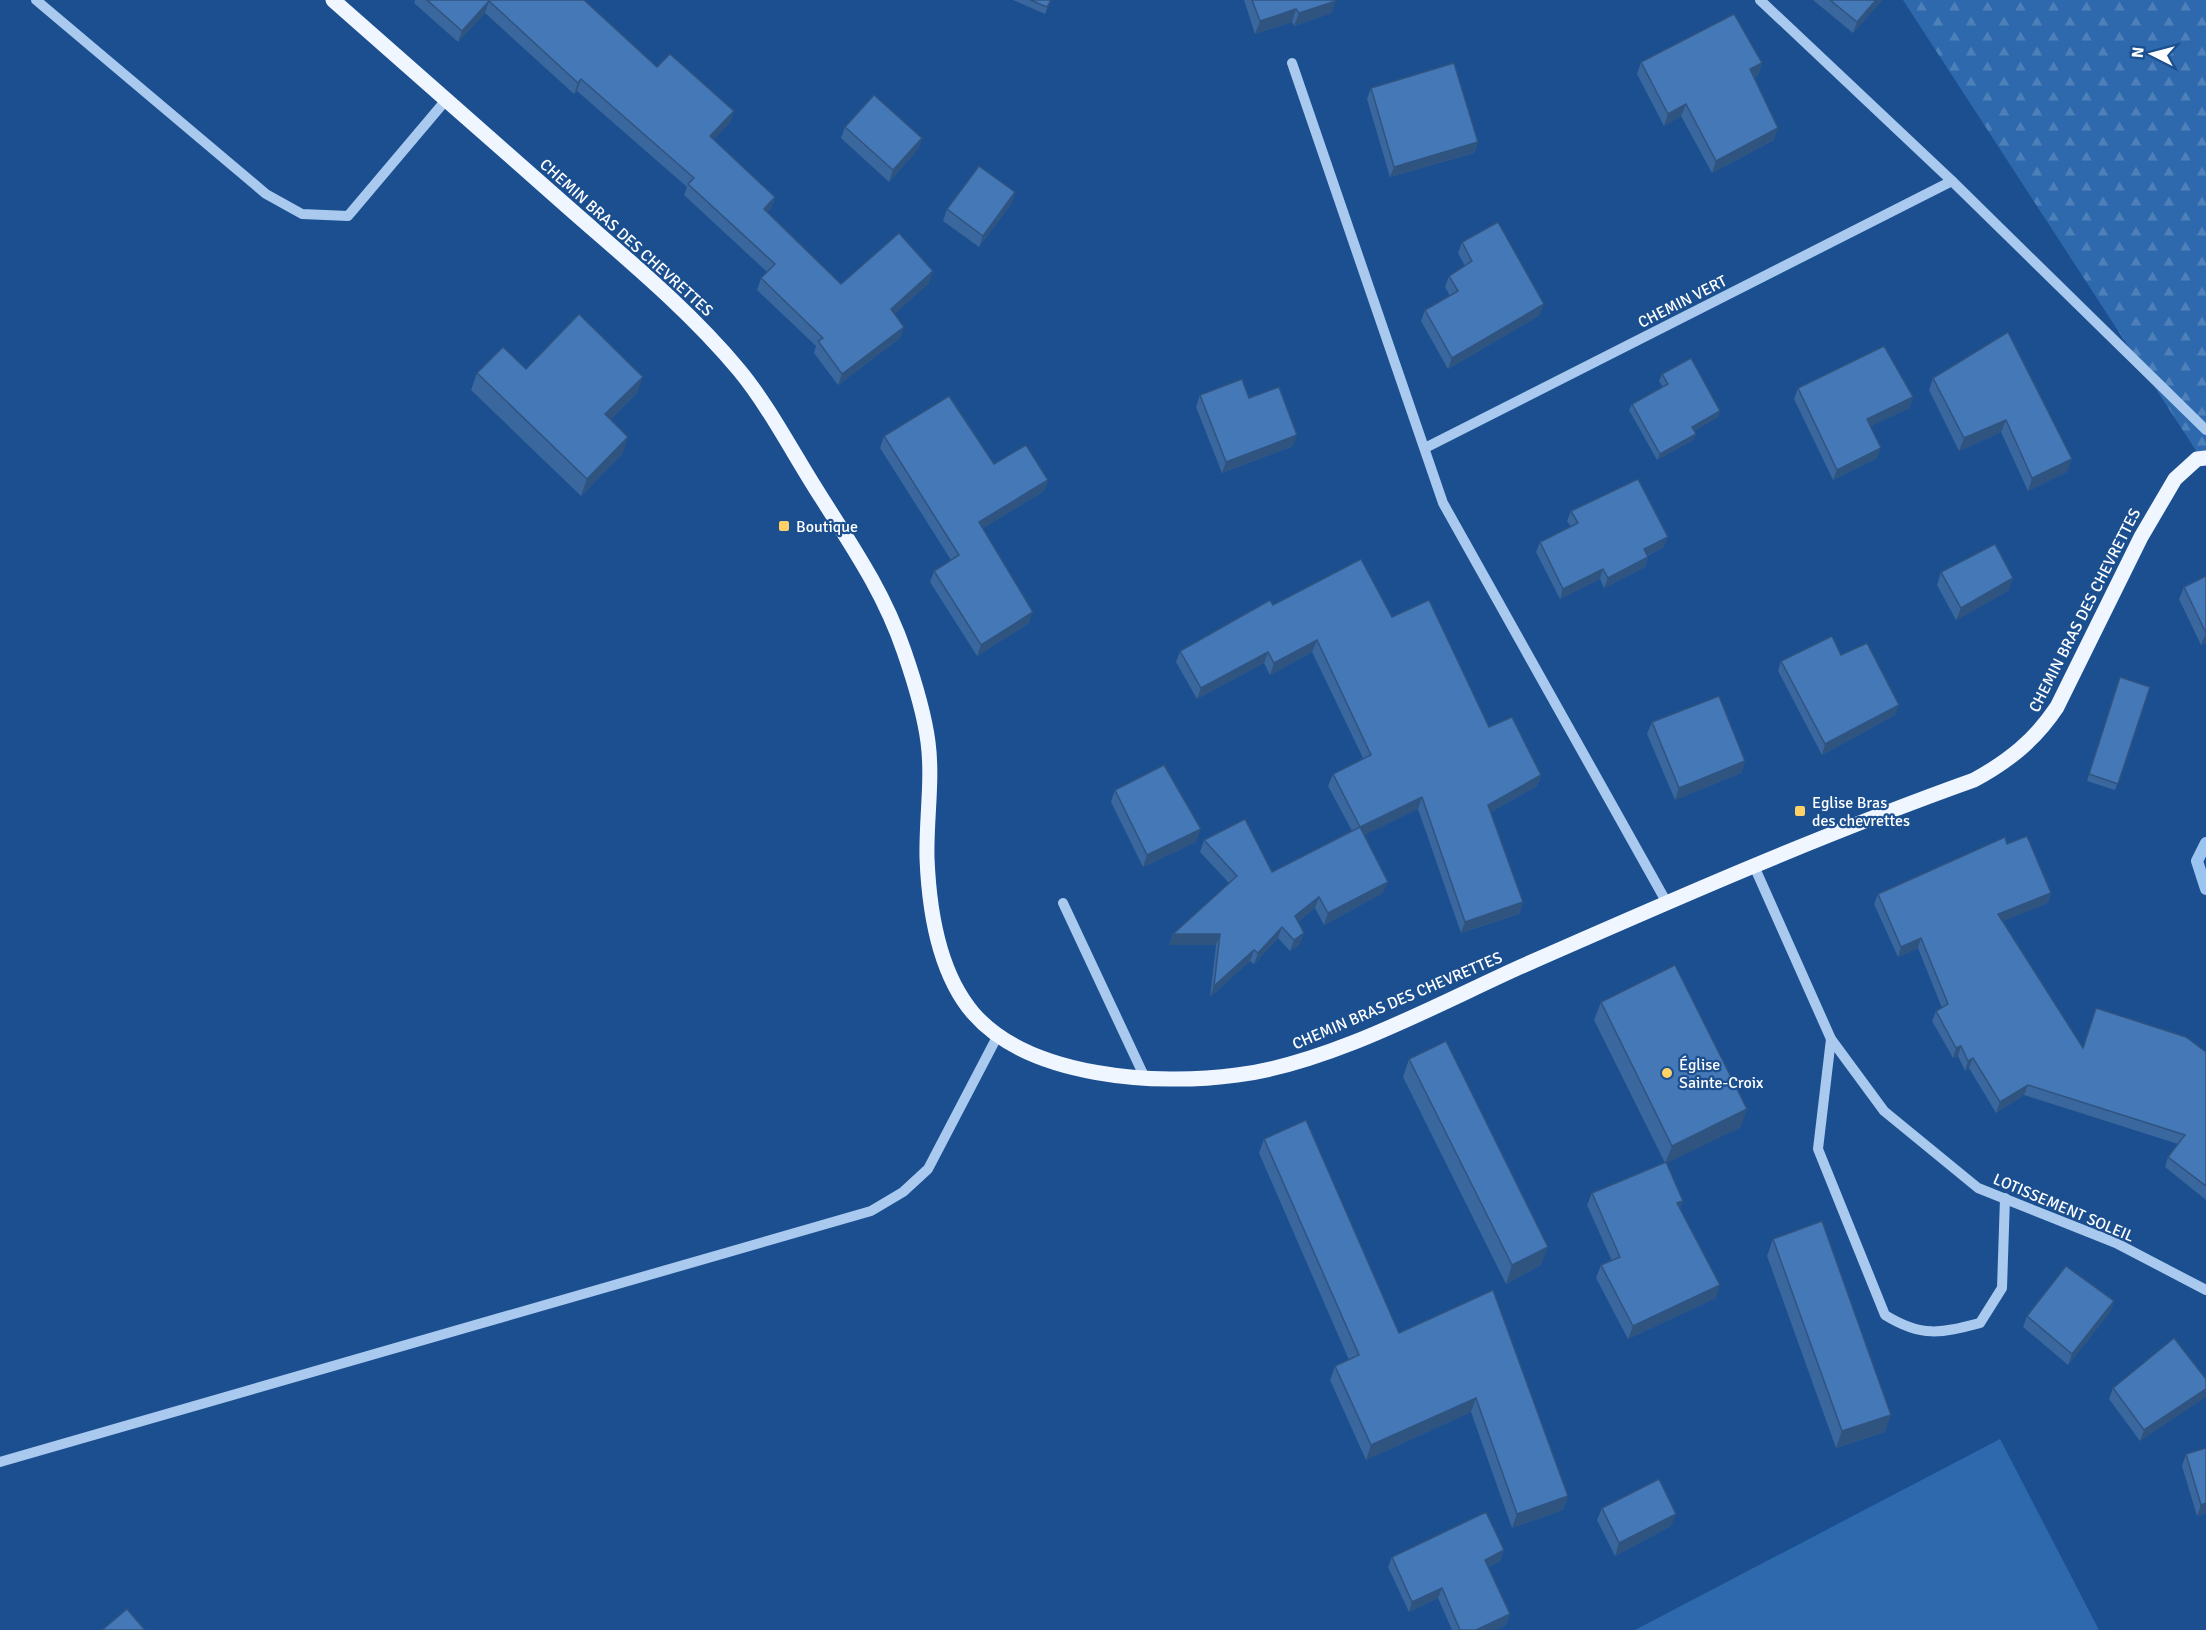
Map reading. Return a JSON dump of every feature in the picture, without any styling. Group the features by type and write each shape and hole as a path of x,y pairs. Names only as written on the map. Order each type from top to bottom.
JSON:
{"main road":[{"name":"CHEMIN BRAS DES CHEVRETTES","path":"333,0 682,307 743,374 877,585 904,650 928,742 930,797 927,860 936,932 953,982 973,1012 998,1035 1024,1050 1075,1068 1145,1078 1239,1075 1299,1062 1367,1035 1754,866 1974,780 2019,752 2042,729 2057,707 2141,537 2175,478 2197,459 2206,458"}],"street":[{"path":"36,0 266,194 302,214 348,216 446,99"},
{"path":"1760,0 1952,181 2206,430"},
{"path":"1292,63 1443,503 1667,903"},
{"name":"CHEMIN VERT","path":"1425,448 1952,181"},
{"name":"LOTISSEMENT SOLEIL","path":"1754,866 1830,1039 1884,1111 1978,1188 2116,1243 2206,1290"},
{"path":"1063,903 1145,1078"},
{"path":"0,1462 871,1211 903,1192 928,1169 998,1035"},
{"path":"1830,1039 1818,1149 1885,1316 1903,1327 1940,1334 1980,1323 2002,1288 2006,1198"}],"green space":[{"path":"1903,0 2206,0 2206,466"},
{"path":"2000,1439 2099,1630 1635,1630"}],"building":[{"path":"427,0 584,0 657,67 670,54 734,111 710,136 775,197 764,209 841,284 899,233 933,271 891,309 904,327 842,374 818,341 823,338 761,278 775,264 688,184 694,178 581,79 578,83 489,1 462,31"},
{"path":"1030,0 1051,0 1047,7"},
{"path":"1252,0 1336,1 1299,13 1296,9 1260,21"},
{"path":"1830,0 1876,0 1857,22"},
{"path":"1734,14 1762,63 1750,69 1778,128 1716,161 1686,104 1668,114 1641,62"},
{"path":"1454,63 1478,142 1394,167 1371,88"},
{"path":"874,95 922,138 893,170 845,127"},
{"path":"979,166 1015,192 983,236 947,209"},
{"path":"1498,222 1544,304 1452,358 1425,310 1458,291 1449,276 1472,261 1462,242"},
{"path":"579,314 643,377 605,414 628,437 587,479 477,373 503,347 526,369"},
{"path":"2008,332 2072,459 2032,478 2006,420 1964,438 1933,378"},
{"path":"1884,346 1913,397 1867,419 1881,448 1837,470 1798,388"},
{"path":"1691,358 1720,411 1692,427 1696,434 1660,454 1632,404 1668,384 1662,374"},
{"path":"1242,379 1249,398 1279,387 1297,435 1226,462 1200,395"},
{"path":"949,396 994,464 1026,445 1048,480 979,522 1033,612 981,645 934,571 959,555 884,436"},
{"path":"1638,479 1668,537 1644,549 1648,557 1608,578 1603,569 1563,589 1540,542 1578,523 1571,511"},
{"path":"1995,544 2013,578 1961,608 1941,572"},
{"path":"1361,559 1392,617 1429,600 1489,727 1512,717 1541,775 1488,805 1523,902 1465,922 1422,797 1360,827 1333,774 1371,755 1317,640 1274,663 1268,652 1201,688 1180,651 1270,600 1273,605"},
{"path":"2206,576 2206,633 2184,587"},
{"path":"1832,636 1841,655 1867,643 1899,705 1825,744 1781,661"},
{"path":"2120,677 2150,687 2118,784 2089,774"},
{"path":"1719,696 1745,761 1679,788 1652,722"},
{"path":"1164,765 1201,829 1147,855 1115,790"},
{"path":"1245,819 1272,872 1360,827 1388,882 1328,913 1319,897 1295,916 1304,933 1294,940 1282,927 1258,953 1254,950 1214,986 1220,934 1173,934 1237,876 1204,840"},
{"path":"2027,836 2051,893 1998,914 2083,1048 2096,1008 2186,1037 2206,1052 2206,1186 2168,1157 2185,1135 2028,1085 2000,1102 1973,1058 1968,1061 1961,1046 1956,1048 1936,1011 1948,1004 1921,938 1901,947 1878,894 2005,837 2007,844"},
{"name":"Église Sainte-Croix","path":"1675,965 1747,1109 1672,1146 1601,1002"},
{"path":"1446,1041 1548,1247 1512,1265 1409,1059"},
{"path":"1306,1120 1399,1333 1493,1290 1568,1496 1517,1514 1476,1398 1371,1445 1335,1366 1359,1355 1264,1139"},
{"path":"1666,1162 1683,1201 1677,1203 1720,1285 1633,1326 1601,1265 1620,1257 1592,1193"},
{"path":"1822,1221 1891,1415 1842,1431 1773,1239"},
{"path":"2066,1266 2114,1301 2072,1354 2027,1316"},
{"path":"2174,1338 2206,1379 2206,1389 2144,1430 2113,1388"},
{"path":"2206,1448 2206,1503 2201,1505 2186,1454"},
{"path":"1659,1479 1676,1514 1619,1543 1602,1508"},
{"path":"1486,1512 1504,1550 1485,1560 1510,1614 1476,1630 1460,1630 1442,1588 1412,1602 1392,1557"},
{"path":"127,1609 145,1630 102,1630"}],"waterway":[{"path":"2206,843 2197,861 2206,889"}],"place":[{"name":"Boutique","path":"784,526"},
{"name":"Eglise Bras des chevrettes","path":"1800,811"},
{"name":"Église Sainte-Croix","path":"1667,1073"}]}
